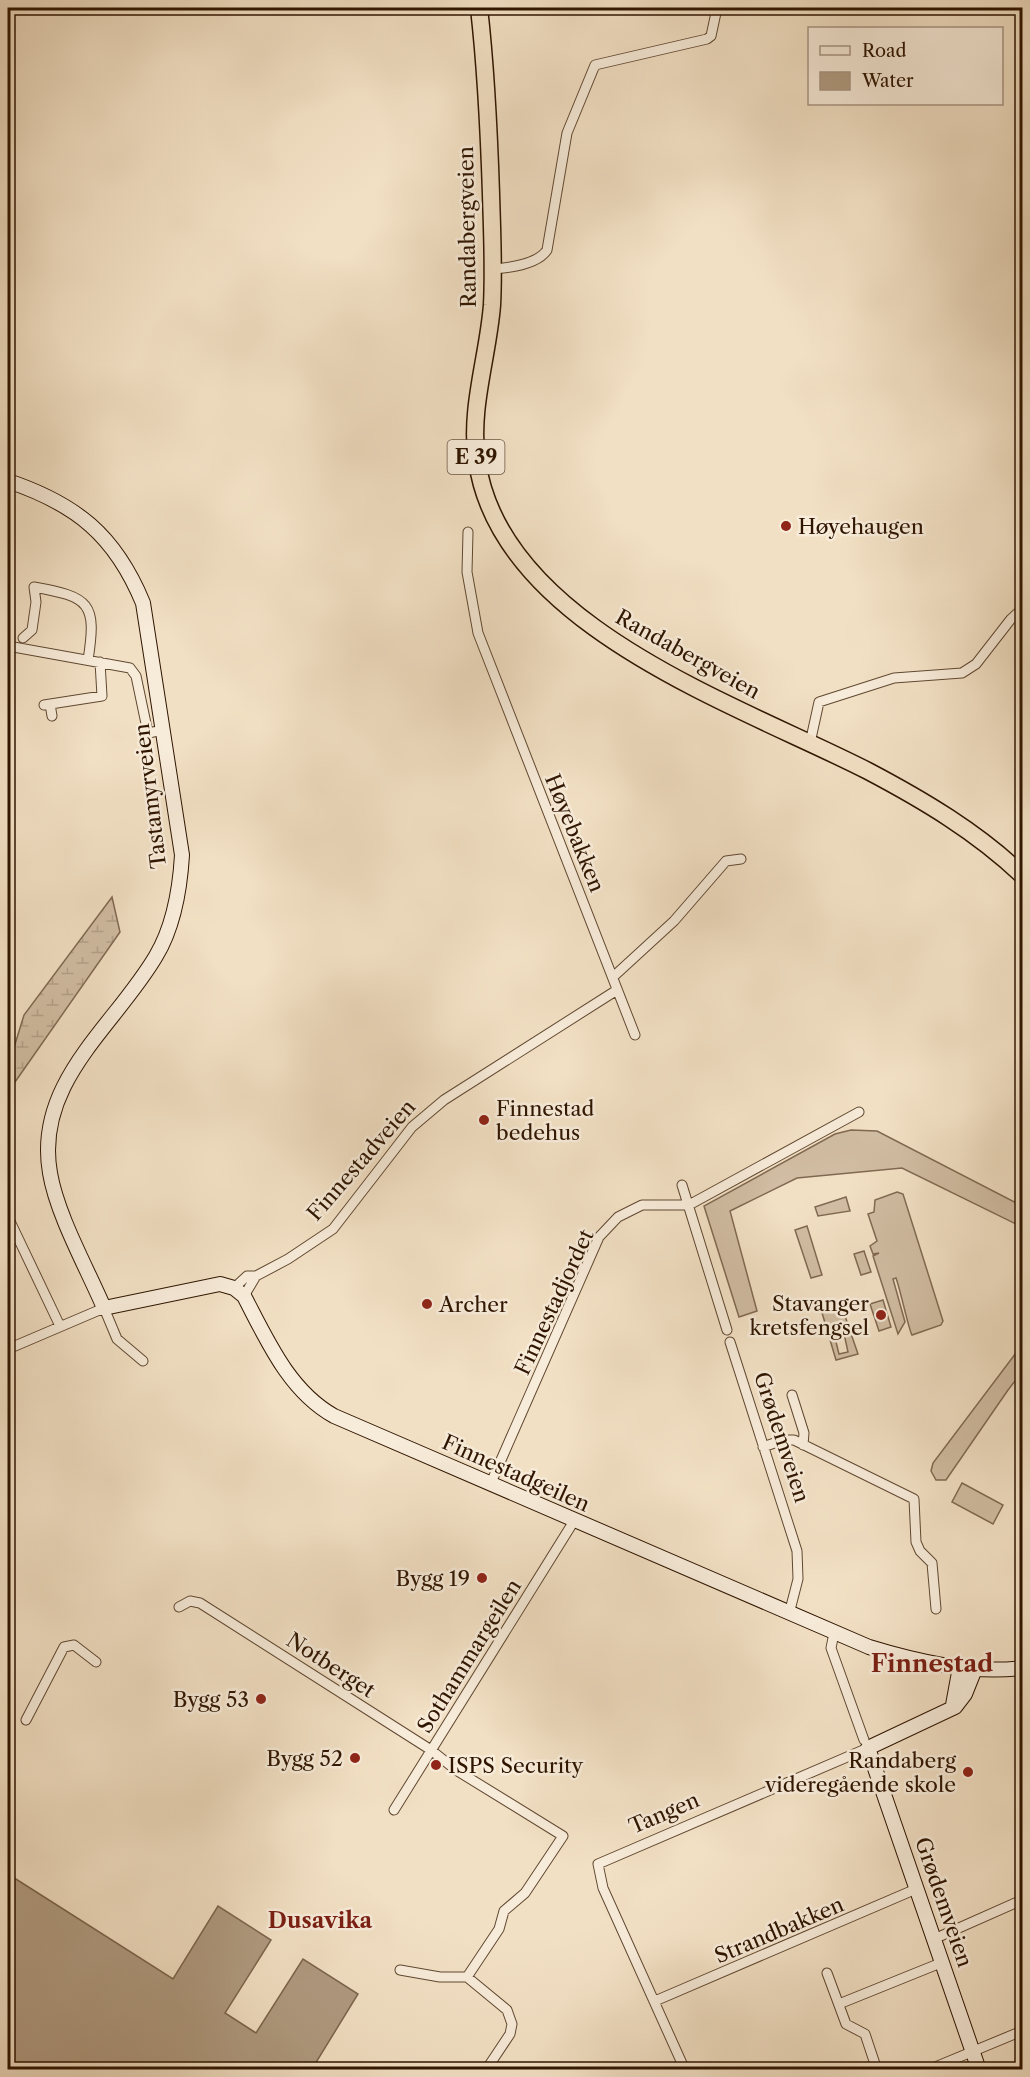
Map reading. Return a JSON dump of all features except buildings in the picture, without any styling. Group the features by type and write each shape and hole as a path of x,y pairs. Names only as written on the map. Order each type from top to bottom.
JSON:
{"highway":[{"name":"Randabergveien","path":"479,8 490,166 492,304 477,412 476,448 487,501 507,540 543,583 607,638 691,685 895,786 995,849 1023,875"},
{"name":"Randabergveien","path":"966,830 1023,881"}],"main road":[{"name":"Tastamyrveien","path":"8,481 42,492 77,512 96,528 131,573 143,603 182,855 180,889 168,930 157,955 64,1082 55,1102 47,1148 56,1196 104,1308"},
{"path":"104,1308 212,1285 239,1292"},
{"name":"Finnestadgeilen","path":"239,1292 289,1376 311,1402 334,1416 789,1614 892,1654 975,1669 1023,1668"},
{"path":"951,1710 957,1693 960,1667"},
{"path":"951,1710 962,1700 975,1669"},
{"name":"Tangen","path":"866,1744 951,1710"},
{"name":"Grødemveien","path":"866,1744 979,2070"}],"street":[{"path":"492,269 531,261 539,258 547,250 567,133 595,65 707,39 711,36 717,8"},
{"name":"Høyebakken","path":"468,532 467,572 478,633 613,977"},
{"path":"23,638 32,630 36,602 34,587 66,593 78,598 91,615 93,627 88,660"},
{"path":"810,743 819,702 894,678 962,673 976,664 1011,618 1023,609"},
{"path":"8,646 132,669 136,676 148,733 164,730"},
{"path":"52,717 47,704 102,696 98,669 100,662"},
{"path":"634,1035 613,977 674,921 726,861 741,859"},
{"name":"Finnestadveien","path":"239,1292 248,1276 256,1276 309,1246 333,1229 412,1127 444,1100 617,990"},
{"name":"Finnestadjordet","path":"490,1485 599,1237 618,1217 642,1205 688,1205 859,1112"},
{"path":"682,1185 728,1330"},
{"path":"8,1217 60,1326"},
{"path":"8,1349 104,1308 117,1338 143,1361"},
{"name":"Grødemveien","path":"730,1342 797,1551 798,1579 789,1614"},
{"path":"792,1395 804,1433 803,1445"},
{"path":"762,1447 787,1439 914,1499 916,1542 920,1551 932,1563 936,1609"},
{"name":"Sothammargeilen","path":"394,1810 574,1521"},
{"name":"Notberget","path":"179,1607 189,1600 207,1607 452,1765 468,1772 483,1785 563,1836 525,1893 504,1911 499,1929 467,1977"},
{"name":"Grødemveien","path":"834,1632 831,1648 866,1744"},
{"path":"26,1720 64,1647 74,1645 96,1662"},
{"name":"Tangen","path":"685,2070 603,1888 598,1864 866,1744"},
{"name":"Strandbakken","path":"655,2001 916,1889"},
{"path":"934,1939 1023,1900"},
{"path":"838,2004 943,1962"},
{"path":"400,1970 440,1977 467,1977 500,2002 511,2017 510,2034 486,2070"},
{"path":"827,1973 849,2028 865,2034 877,2070"},
{"path":"928,2070 1023,2031"}],"green space":[{"path":"112,897 120,932 8,1092 8,1067 24,1015"},
{"path":"851,1130 877,1131 1022,1206 1022,1227 902,1168 797,1178 730,1211 757,1311 739,1317 704,1206 835,1134"},
{"path":"897,1192 903,1194 943,1321 941,1325 912,1335 896,1278 893,1279 905,1322 898,1334 873,1256 879,1253 873,1254 870,1246 877,1241 868,1214 874,1212 875,1200"},
{"path":"846,1197 850,1211 818,1216 815,1207"},
{"path":"807,1226 822,1275 811,1278 795,1230"},
{"path":"864,1251 871,1272 861,1275 854,1254"},
{"name":"Stavanger kretsfengsel","path":"883,1300 891,1327 879,1331 870,1304"},
{"path":"835,1302 843,1309 847,1322 833,1330 839,1354 848,1352 843,1329 848,1325 858,1354 836,1360 820,1306"},
{"path":"1022,1345 1022,1372 946,1480 936,1480 931,1471 933,1463"},
{"path":"962,1483 1003,1505 993,1524 952,1502"}],"water":[{"path":"8,1874 173,1979 218,1906 271,1940 225,2013 256,2033 303,1959 358,1994 312,2069 8,2069"}],"place":[{"name":"Høyehaugen","path":"786,526"},
{"name":"Finnestad bedehus","path":"484,1120"},
{"name":"Archer","path":"427,1304"},
{"name":"Stavanger kretsfengsel","path":"881,1315"},
{"name":"Bygg 19","path":"482,1578"},
{"name":"Bygg 53","path":"261,1699"},
{"name":"Bygg 52","path":"355,1758"},
{"name":"ISPS Security","path":"436,1765"},
{"name":"Randaberg videregående skole","path":"968,1772"}],"district":[{"name":"Finnestad","path":"932,1663"},
{"name":"Dusavika","path":"320,1920"}]}
